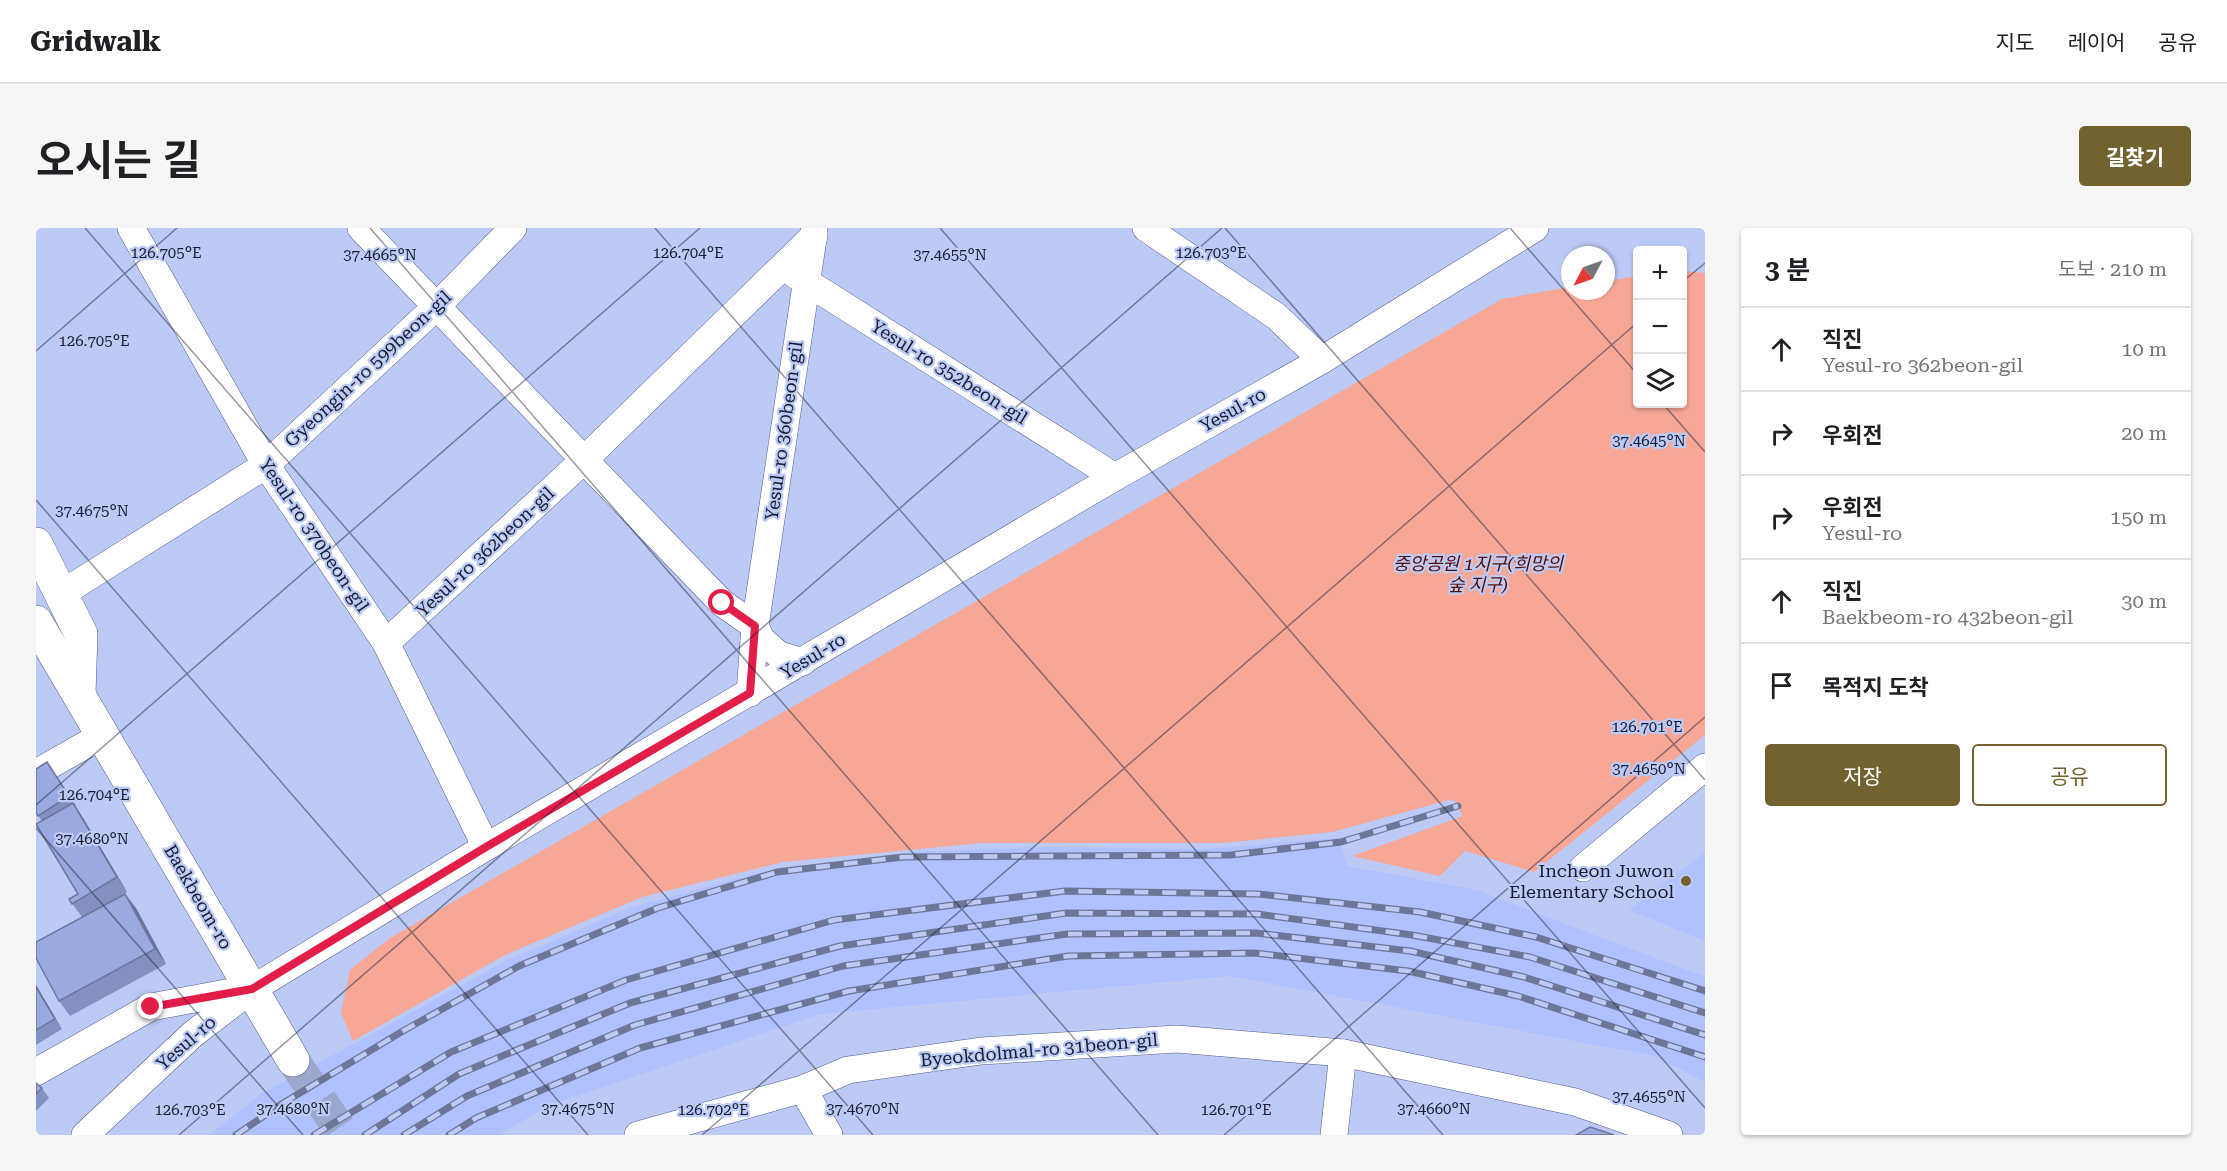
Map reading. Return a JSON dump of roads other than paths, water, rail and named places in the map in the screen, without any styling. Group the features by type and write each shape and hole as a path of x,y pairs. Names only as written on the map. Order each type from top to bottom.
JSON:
{"main road":[{"path":"36,544 81,634 79,694"},
{"name":"Baekbeom-ro","path":"36,622 293,1060"},
{"name":"Baekbeom-ro","path":"36,663 79,694"}],"street":[{"name":"Yesul-ro 370beon-gil","path":"131,228 266,465 386,643 486,847"},
{"path":"361,228 722,603 755,626 761,639 779,654 803,662"},
{"name":"Gyeongin-ro 599beon-gil","path":"61,594 266,465 436,307 513,228"},
{"name":"Yesul-ro","path":"85,1135 193,1034 252,989 486,847 1115,477 1322,360 1535,228"},
{"path":"1159,231 1276,316 1322,360"},
{"name":"Yesul-ro 360beon-gil","path":"584,460 782,267 814,232"},
{"name":"Yesul-ro 360beon-gil","path":"750,693 755,626 814,232"},
{"name":"Yesul-ro 352beon-gil","path":"782,267 1115,477"},
{"name":"Yesul-ro 362beon-gil","path":"386,643 584,460"},
{"path":"36,773 103,735"},
{"path":"1583,868 1705,767"},
{"path":"36,1072 151,1007 252,989"},
{"name":"Byeokdolmal-ro 31beon-gil","path":"638,1135 803,1089 848,1070 981,1052 1177,1039 1343,1053 1575,1102 1670,1135"},
{"path":"1334,1135 1343,1053"},
{"path":"803,1089 829,1135"}],"tunnel":[{"path":"293,1060 344,1135"}],"railway":[{"path":"236,1135 280,1105 403,1031 519,966 658,908 777,872 903,857 1231,855 1341,842 1458,806"},
{"path":"314,1135 451,1052 626,980 834,920 1065,891 1258,894 1420,912 1536,937 1705,991"},
{"path":"365,1135 459,1074 630,1003 840,946 1066,913 1257,914 1412,935 1530,957 1705,1013"},
{"path":"404,1135 467,1096 635,1025 843,966 1067,934 1256,933 1410,951 1524,977 1705,1035"},
{"path":"449,1135 476,1118 640,1048 849,991 1068,956 1255,953 1408,971 1518,996 1705,1057"}],"place":[{"name":"Incheon Juwon Elementary School","path":"1686,881"}],"park label":[{"name":"중앙공원 1지구(희망의 숲 지구)","path":"1478,574"}]}
